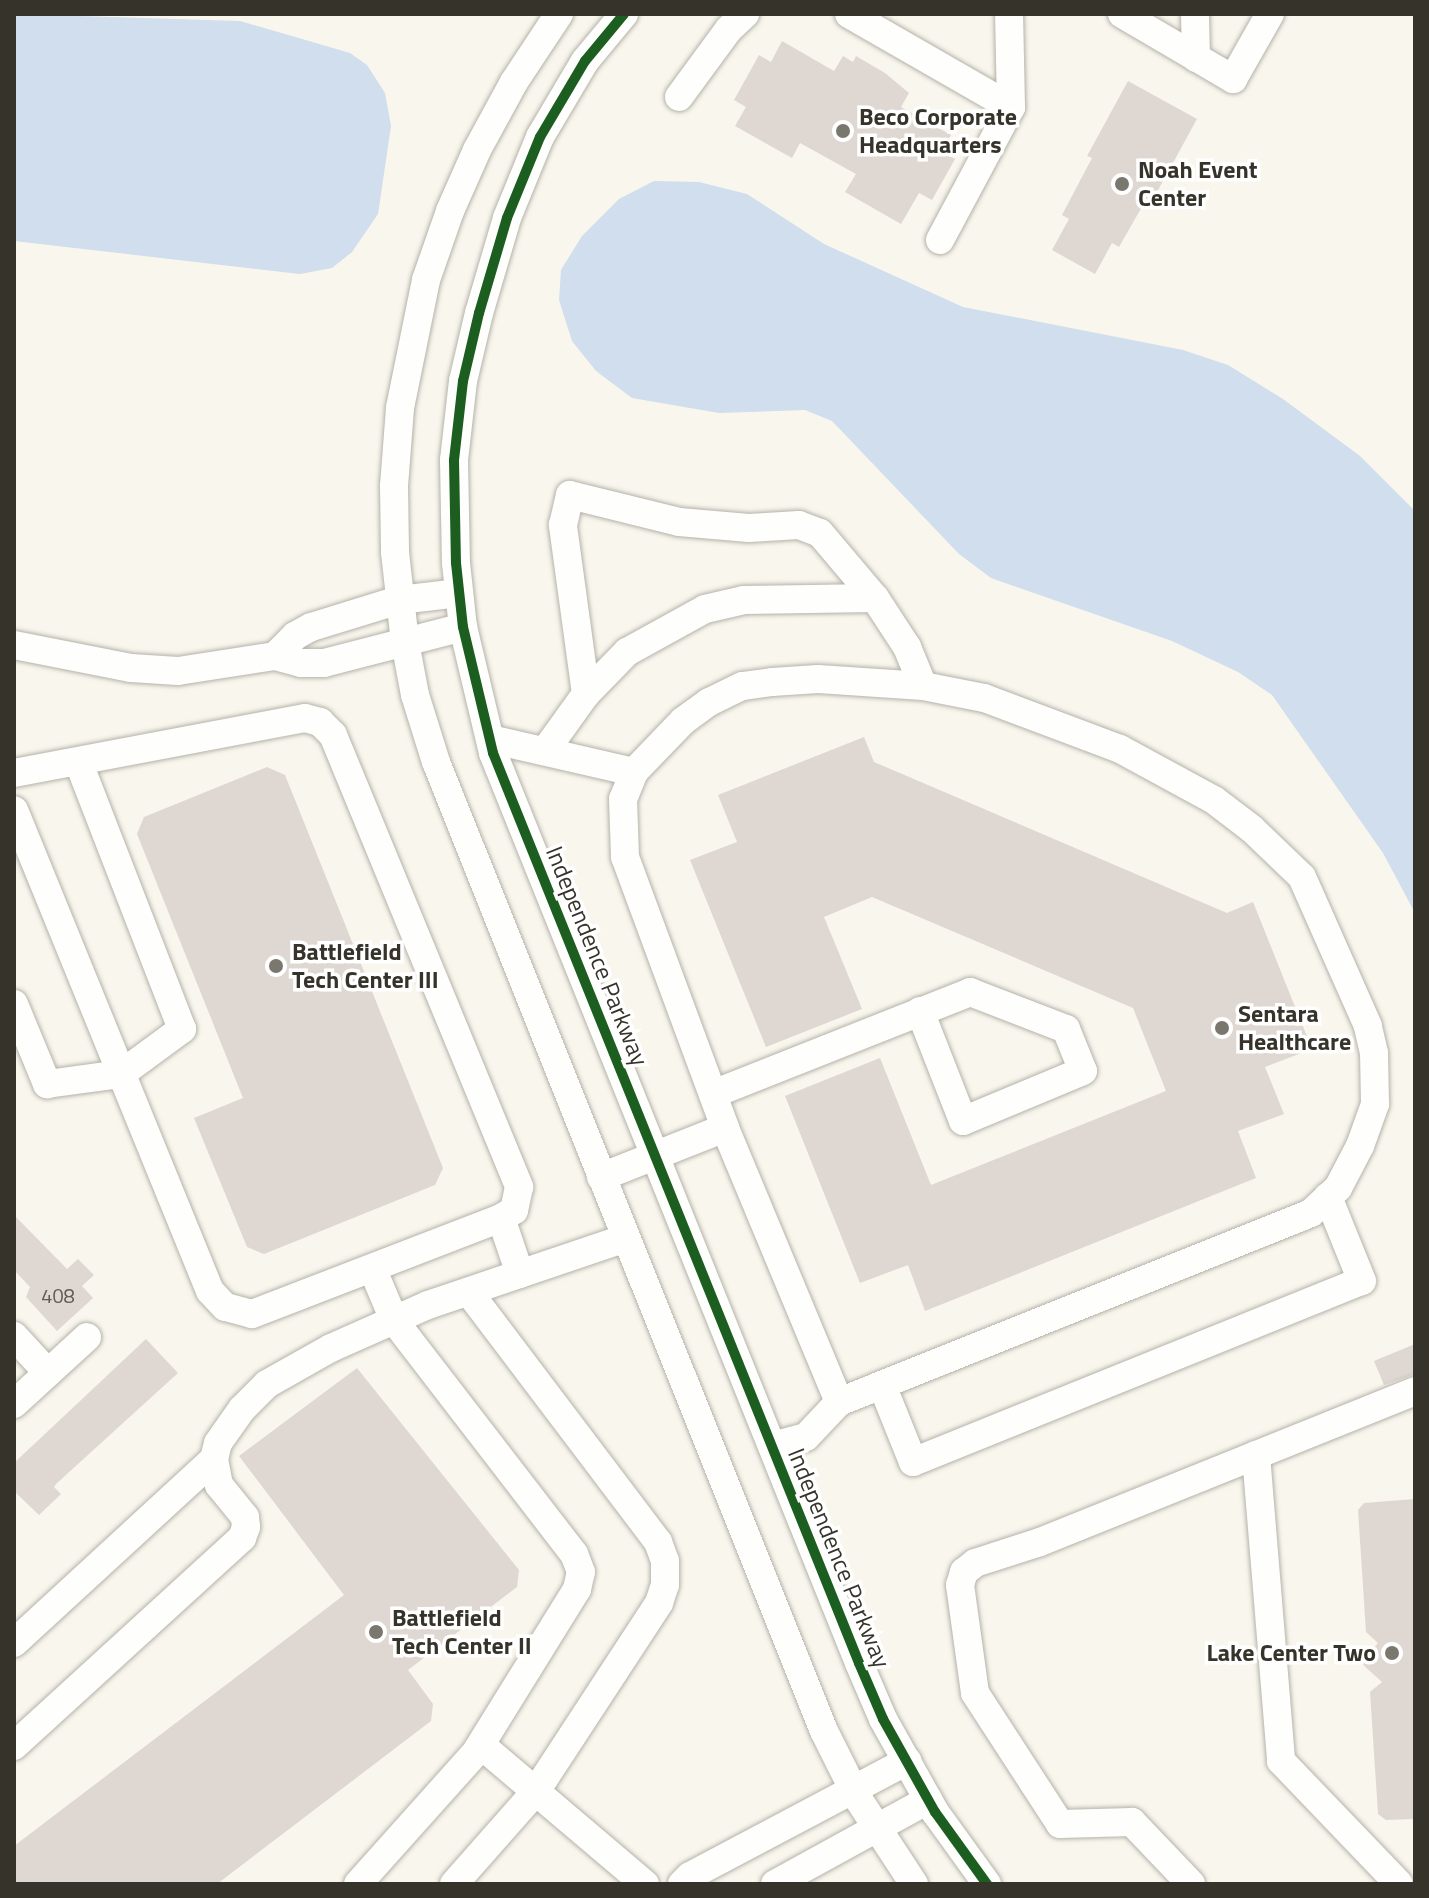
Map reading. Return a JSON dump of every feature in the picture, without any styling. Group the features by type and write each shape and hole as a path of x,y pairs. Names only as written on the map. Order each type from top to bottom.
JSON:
{"street":[{"path":"559,14 514,82 477,150 450,211 426,280 400,408 394,486 399,600 415,695 436,762 819,1717 854,1790 914,1884"},
{"name":"Independence Parkway","path":"624,14 585,61 540,137 507,218 479,313 463,381 454,460 463,627 490,739 883,1719 928,1800 987,1884"},
{"path":"679,97 729,29 745,14"},
{"path":"849,14 1011,107"},
{"path":"940,240 1011,107 1009,14"},
{"path":"1122,14 1233,79 1270,14"},
{"path":"1195,14 1196,58"},
{"path":"586,694 563,525 570,495 679,522 749,528 809,527 820,533 875,598 907,647 923,686"},
{"path":"275,656 295,636 311,627 399,600 459,593"},
{"path":"545,751 586,694 627,652 705,609 744,600 875,598"},
{"path":"14,645 131,668 178,671 275,656 301,663 324,663 463,627"},
{"path":"772,1446 806,1437 839,1402 1311,1213 1338,1188 1360,1146 1375,1104 1374,1053 1368,1026 1302,877 1252,829 1214,800 1120,749 984,698 923,686 818,679 742,686 709,702 683,721 634,772 623,799 625,857 725,1128 839,1402"},
{"path":"14,773 305,718 320,722 333,735 519,1187 514,1210 501,1218 252,1314 225,1307 210,1291 14,810"},
{"path":"490,739 634,772"},
{"path":"14,1004 47,1084 121,1074 182,1029 78,761"},
{"path":"713,1094 920,1011 970,992 1066,1029 1083,1071 963,1121 920,1011"},
{"path":"601,1177 725,1128"},
{"path":"882,1385 913,1462 1362,1281 1328,1197"},
{"path":"501,1218 520,1274"},
{"path":"14,1746 242,1538 246,1527 245,1517 219,1485 214,1459 218,1443 242,1409 267,1384 331,1348 394,1320 626,1238"},
{"path":"358,1884 481,1745 577,1589 581,1572 574,1554 394,1320 372,1268"},
{"path":"454,1884 536,1791 659,1603 665,1585 665,1561 658,1542 469,1292"},
{"path":"14,1336 48,1373"},
{"path":"14,1404 87,1337"},
{"path":"1191,1884 1132,1822 1060,1824 975,1693 960,1585 964,1572 975,1563 1040,1542 1415,1391"},
{"path":"1256,1455 1281,1761 1399,1884"},
{"path":"14,1643 214,1459"},
{"path":"481,1745 645,1884"},
{"path":"682,1884 690,1876 907,1761"},
{"path":"775,1884 928,1800"}],"water":[{"path":"14,14 240,21 350,53 367,65 385,93 391,126 378,214 352,252 332,268 300,274 14,241"},
{"path":"654,181 699,182 747,194 824,244 963,307 1183,350 1228,365 1283,399 1360,456 1415,511 1415,913 1383,853 1272,695 1238,672 1172,641 991,578 959,554 832,421 805,410 719,413 632,398 596,371 572,341 559,300 561,270 582,236 619,199"}],"building":[{"name":"Beco Corporate Headquarters","path":"782,41 834,71 843,56 853,62 856,56 885,73 909,93 901,107 951,135 942,151 955,159 932,200 919,193 901,224 845,192 856,174 800,143 792,158 735,126 746,107 734,100 759,55 771,62"},
{"name":"Noah Event Center","path":"1128,81 1197,119 1157,192 1151,191 1119,247 1112,243 1095,274 1052,250 1069,219 1062,215 1092,158 1087,156"},
{"name":"Sentara Healthcare","path":"864,737 874,762 1227,913 1253,902 1312,1049 1265,1067 1284,1114 1238,1131 1256,1178 925,1311 908,1265 860,1283 785,1096 880,1058 931,1185 1166,1091 1133,1008 872,897 824,917 862,1009 766,1047 690,860 737,842 718,795"},
{"name":"Battlefield Tech Center III","path":"267,767 285,775 443,1168 435,1185 264,1254 247,1247 194,1118 243,1098 137,834 144,817"},
{"path":"14,1215 67,1269 78,1259 94,1275 82,1286 93,1298 57,1331 26,1297 30,1287 14,1270"},
{"path":"146,1339 178,1373 56,1484 54,1487 61,1494 39,1515 14,1491 14,1463"},
{"path":"1415,1344 1415,1374 1384,1385 1374,1361"},
{"name":"Battlefield Tech Center II","path":"357,1368 519,1570 517,1587 408,1670 433,1704 431,1721 217,1884 14,1884 14,1846 344,1595 239,1456"},
{"name":"Lake Center Two","path":"1415,1499 1415,1819 1386,1820 1378,1814 1370,1692 1382,1682 1361,1663 1378,1643 1366,1632 1358,1510 1364,1503"}],"cycle path":[{"path":"624,14 585,61 540,137 507,218 479,313 463,381 454,460 456,563 463,627 493,753 859,1663 883,1719 935,1812 987,1884"}],"place":[{"name":"Beco Corporate Headquarters","path":"843,131"},
{"name":"Noah Event Center","path":"1122,184"},
{"name":"Battlefield Tech Center III","path":"276,966"},
{"name":"Sentara Healthcare","path":"1222,1028"},
{"name":"Battlefield Tech Center II","path":"376,1632"},
{"name":"Lake Center Two","path":"1392,1653"}]}
